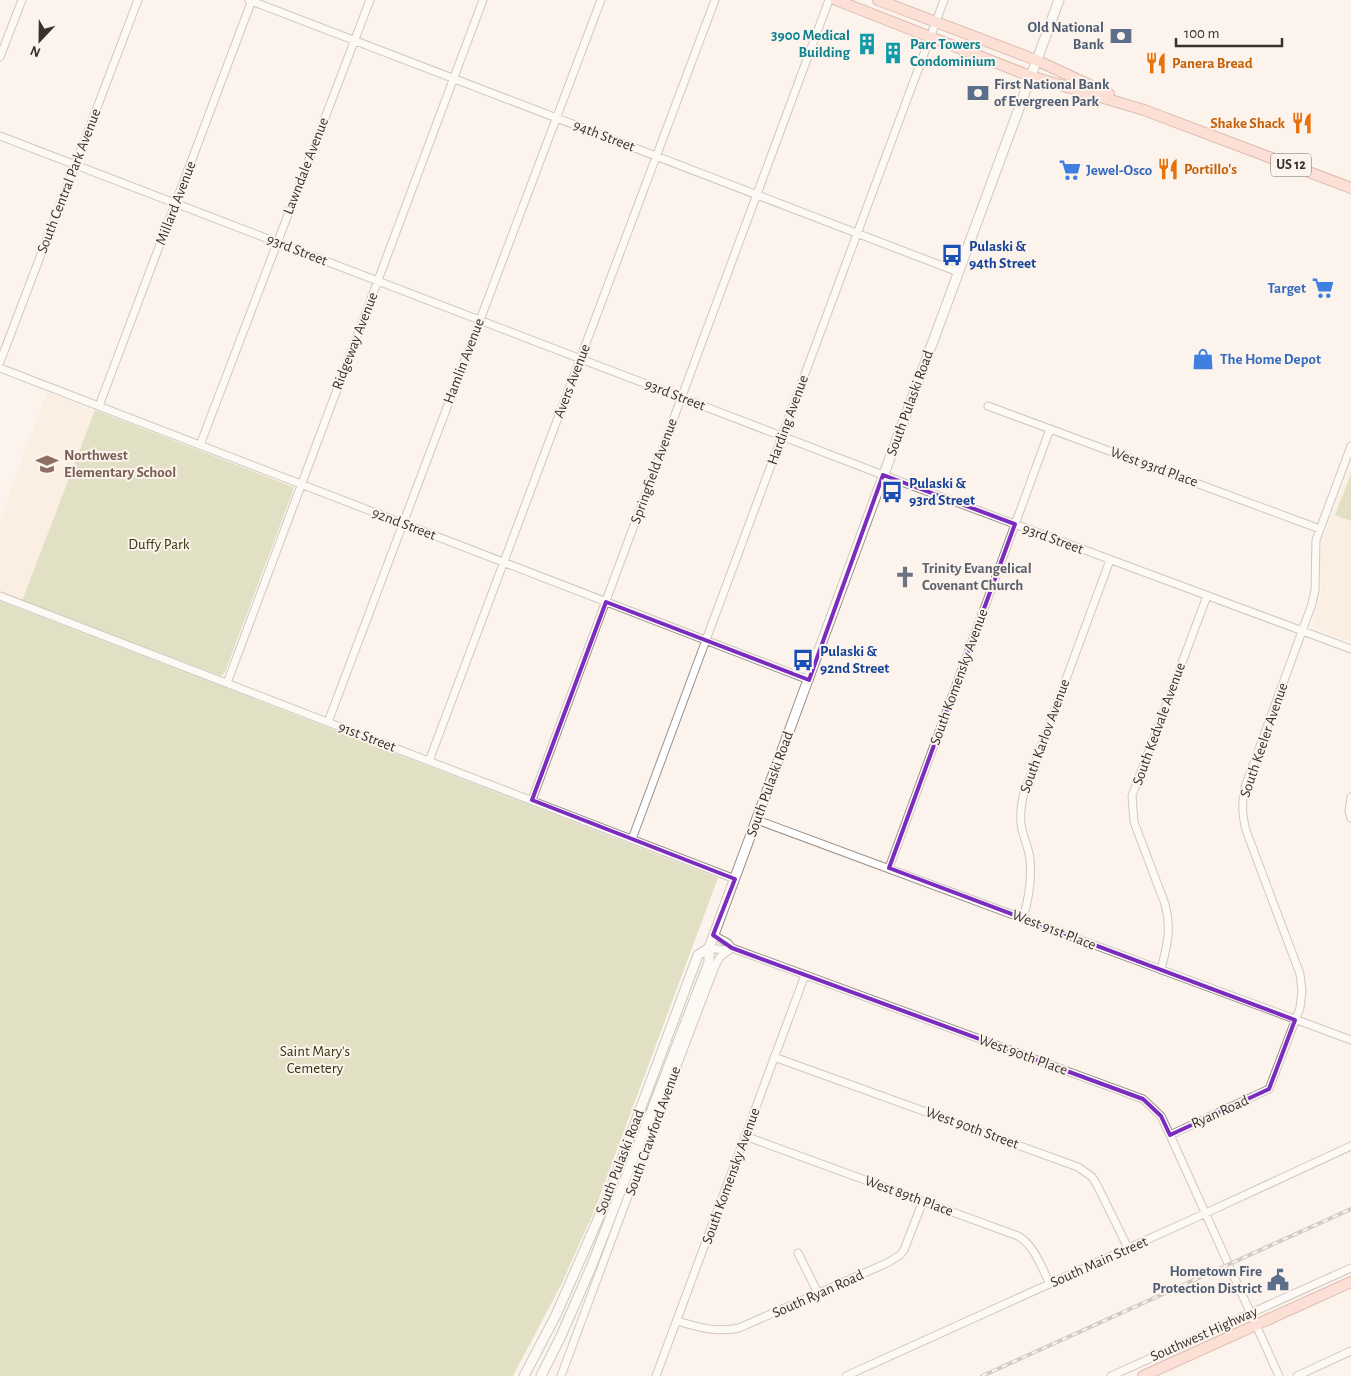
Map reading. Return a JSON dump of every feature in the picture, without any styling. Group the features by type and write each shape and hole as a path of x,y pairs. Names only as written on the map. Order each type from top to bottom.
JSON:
{"main road":[{"name":"US 12","path":"836,0 1030,76 1144,110 1351,188"},
{"name":"US 12","path":"878,0 1036,60 1144,110"},
{"name":"South Pulaski Road","path":"541,1376 575,1305 602,1241 709,962 708,948 809,680 1059,0"},
{"name":"South Pulaski Road","path":"524,1376 556,1315 606,1201 698,955 708,948"},
{"name":"Southwest Highway","path":"1143,1376 1351,1282"}],"street":[{"path":"0,58 22,0"},
{"name":"South Central Park Avenue","path":"0,362 138,0"},
{"name":"94th Street","path":"251,0 958,272"},
{"name":"Millard Avenue","path":"99,406 251,0"},
{"name":"Lawndale Avenue","path":"200,445 370,0"},
{"name":"Ridgeway Avenue","path":"227,683 483,0"},
{"name":"Hamlin Avenue","path":"328,722 601,0"},
{"name":"Avers Avenue","path":"429,761 715,0"},
{"name":"Springfield Avenue","path":"532,800 829,0"},
{"name":"Harding Avenue","path":"632,839 944,0"},
{"name":"93rd Street","path":"0,136 883,475 1351,649"},
{"name":"92nd Street","path":"0,368 809,680"},
{"name":"West 93rd Place","path":"988,406 1320,528"},
{"name":"South Komensky Avenue","path":"889,868 1050,429"},
{"name":"South Keeler Avenue","path":"1269,1089 1296,1020 1302,1000 1302,983 1247,833 1242,814 1242,805 1246,787 1314,598 1315,548 1320,528 1351,446"},
{"name":"South Karlov Avenue","path":"1023,918 1029,896 1031,875 1030,857 1021,826 1020,810 1024,793 1110,560"},
{"name":"91st Street","path":"0,596 735,879"},
{"name":"South Kedvale Avenue","path":"1161,970 1170,930 1169,918 1134,822 1132,796 1207,596"},
{"path":"1351,797 1349,811 1351,818"},
{"name":"West 91st Place","path":"757,820 1351,1040"},
{"name":"West 90th Place","path":"713,935 732,948 1143,1100 1161,1116 1279,1376"},
{"name":"West 90th Place","path":"708,948 724,950 732,948"},
{"name":"South Crawford Avenue","path":"561,1376 716,964 720,957 732,948"},
{"name":"South Komensky Avenue","path":"656,1376 805,975"},
{"name":"West 90th Street","path":"774,1057 1078,1167 1092,1177 1097,1184 1128,1248"},
{"name":"Ryan Road","path":"1170,1135 1269,1089"},
{"name":"West 89th Place","path":"745,1136 1023,1239 1033,1250 1050,1284"},
{"name":"South Main Street","path":"846,1376 1351,1146"},
{"name":"South Ryan Road","path":"677,1321 708,1329 730,1330 749,1324 887,1263 900,1255 907,1244 923,1202"},
{"path":"798,1253 818,1294"},
{"name":"Southwest Highway","path":"1111,1376 1351,1268"},
{"path":"1297,1376 1351,1351"}],"highlighted area":[{"path":"883,475 1015,524 889,868 1295,1020 1269,1089 1170,1135 1161,1116 1143,1099 732,948 713,935 735,879 532,800 606,602 809,680"}],"shaded area":[{"name":"Northwest Elementary School","path":"47,392 95,410 22,601 0,592 0,519"},
{"path":"1351,465 1351,642 1316,629 1312,625 1321,594 1320,558 1322,542"}],"green space":[{"name":"Duffy Park","path":"95,410 293,487 225,672 221,676 22,601"},
{"path":"1351,474 1351,521 1335,515"},
{"name":"Saint Mary's Cemetery","path":"0,601 718,878 595,1209 562,1283 513,1376 0,1376"}],"railway":[{"path":"982,1376 1351,1209"}],"place":[{"name":"Old National Bank","path":"1121,36"},
{"name":"3900 Medical Building","path":"867,44"},
{"name":"Parc Towers Condominium","path":"893,53"},
{"name":"Panera Bread","path":"1156,63"},
{"name":"First National Bank of Evergreen Park","path":"978,93"},
{"name":"Shake Shack","path":"1302,123"},
{"name":"Portillo's","path":"1168,169"},
{"name":"Jewel-Osco","path":"1070,170"},
{"name":"Pulaski & 94th Street","path":"952,255"},
{"name":"Target","path":"1323,288"},
{"name":"The Home Depot","path":"1203,359"},
{"name":"Northwest Elementary School","path":"47,464"},
{"name":"Pulaski & 93rd Street","path":"892,492"},
{"name":"Trinity Evangelical Covenant Church","path":"905,577"},
{"name":"Pulaski & 92nd Street","path":"803,660"},
{"name":"Hometown Fire Protection District","path":"1278,1280"}]}
